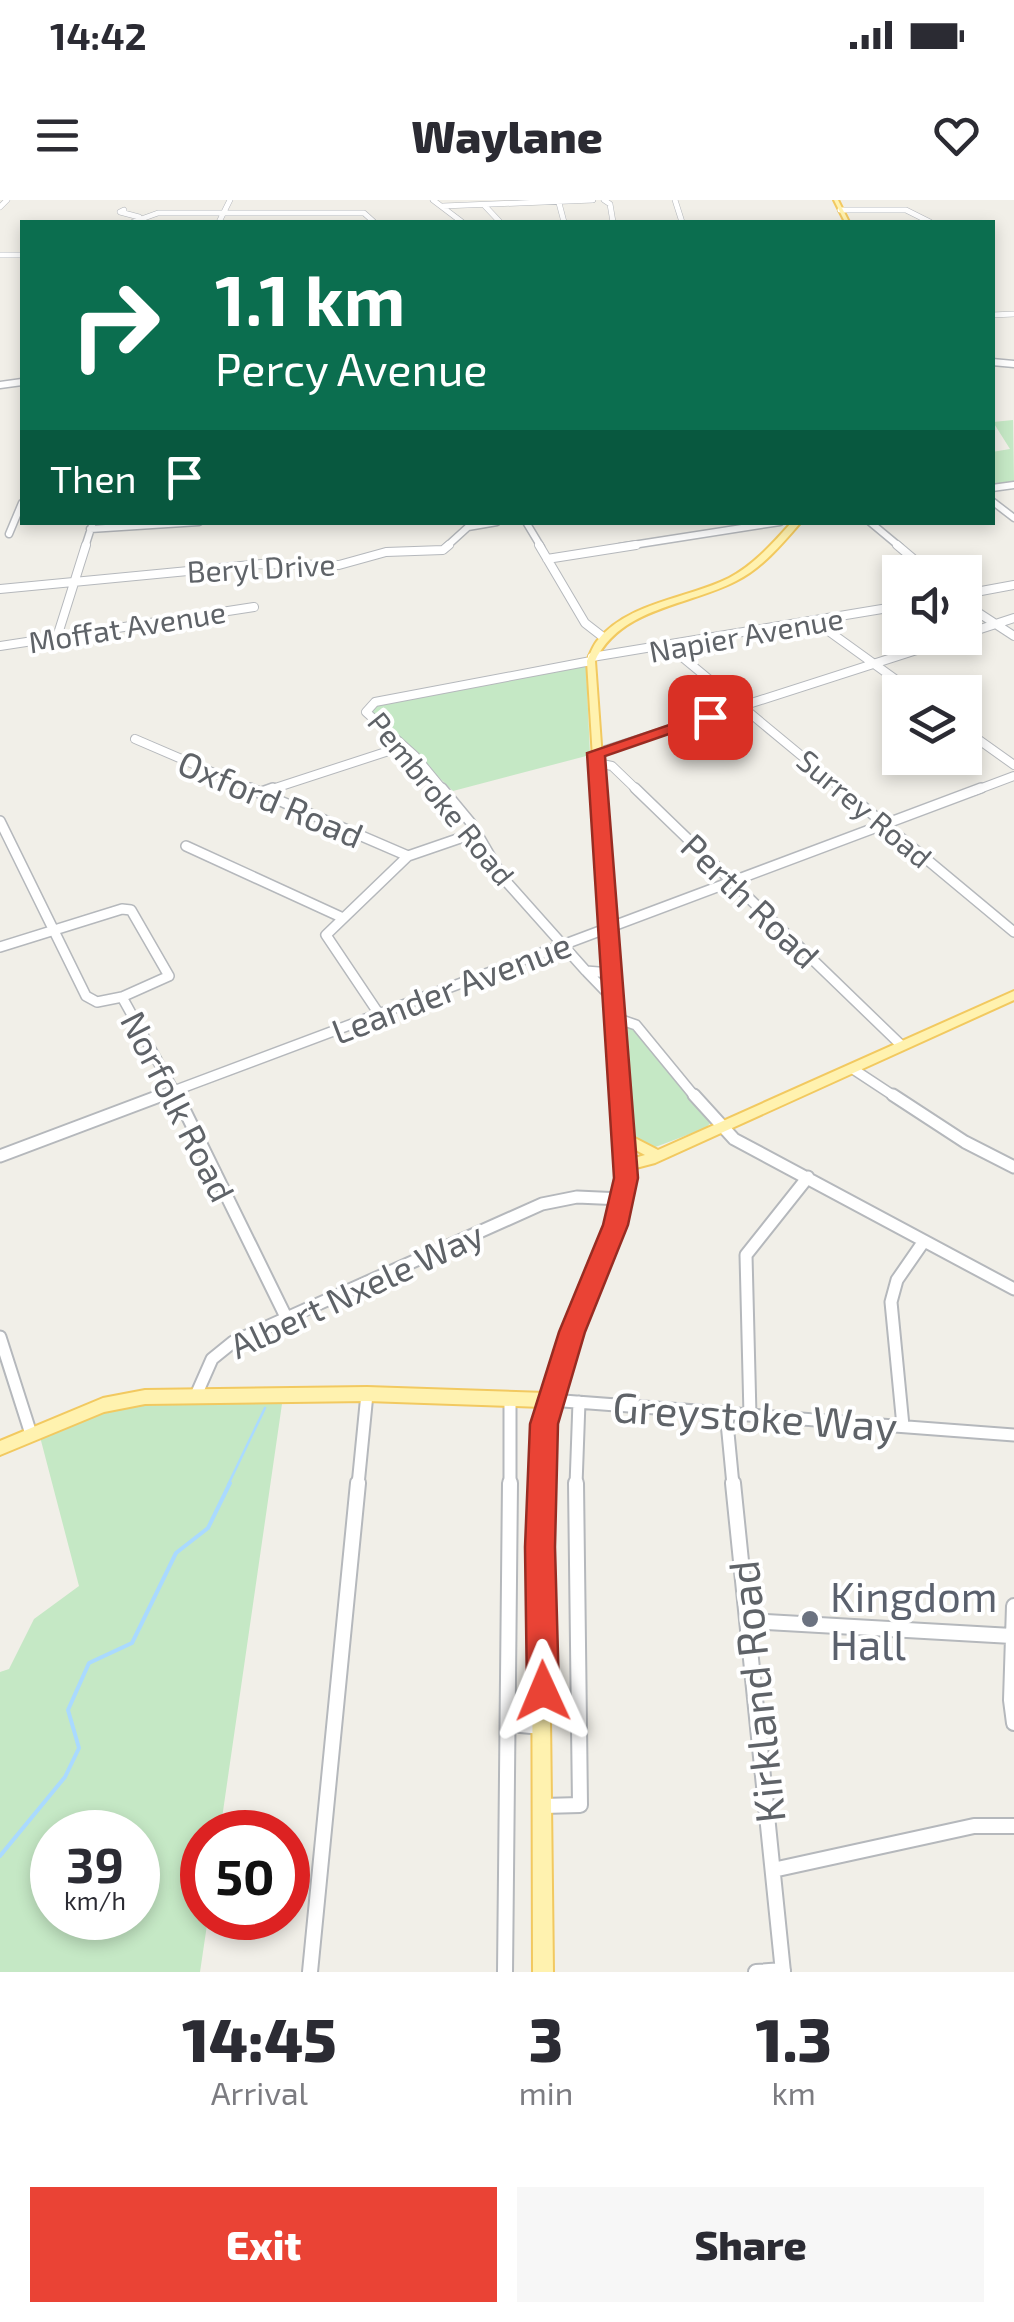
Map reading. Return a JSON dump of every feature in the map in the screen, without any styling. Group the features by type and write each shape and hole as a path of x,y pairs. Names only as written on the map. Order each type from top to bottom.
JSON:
{"main road":[{"path":"836,200 846,220"},
{"path":"543,1972 541,1472 549,1400 610,1241 623,1195 626,1161 607,928 592,657 597,634 734,579 794,525"},
{"path":"626,1161 655,1156 1014,995"},
{"path":"624,1138 655,1156"},
{"path":"623,1195 655,1156"},
{"name":"Greystoke Way","path":"197,1393 549,1400"},
{"name":"Albert Nxele Way","path":"0,1448 103,1405 145,1396 197,1393"}],"street":[{"path":"0,208 6,200"},
{"path":"220,220 230,200"},
{"path":"433,200 460,220"},
{"path":"442,206 593,200"},
{"path":"900,200 906,210"},
{"path":"559,204 563,220"},
{"path":"484,205 498,220"},
{"path":"124,210 120,212 140,217 307,213 364,214 372,220"},
{"path":"840,210 906,210 926,220"},
{"path":"305,220 307,213"},
{"path":"136,220 140,217"},
{"path":"9,534 20,509"},
{"path":"58,637 92,526 119,525"},
{"name":"Beryl Drive","path":"0,589 261,564 339,565 386,552 435,552 448,548 472,525"},
{"path":"528,525 597,634"},
{"path":"547,559 761,525"},
{"path":"874,525 909,555"},
{"path":"982,591 1014,586"},
{"name":"Moffat Avenue","path":"0,646 254,607"},
{"name":"Napier Avenue","path":"592,657 882,609"},
{"path":"982,615 1014,636"},
{"path":"982,628 1014,618"},
{"path":"816,622 889,675"},
{"name":"Surrey Road","path":"670,647 1014,932"},
{"path":"596,758 902,655"},
{"name":"Pembroke Road","path":"592,657 391,697 368,706 366,712 414,756 470,823 472,834 614,1000"},
{"name":"Oxford Road","path":"135,739 408,856"},
{"path":"982,742 1014,765"},
{"path":"259,793 401,747"},
{"name":"Perth Road","path":"596,758 612,766 901,1045"},
{"name":"Leander Avenue","path":"0,1156 1014,776"},
{"name":"Norfolk Road","path":"0,821 86,996 95,1002 122,998 174,1090 286,1317"},
{"name":"Oxford Road","path":"341,918 408,856 472,834"},
{"path":"186,846 341,918 326,938 380,1014"},
{"path":"0,947 122,909 133,911 169,976 165,982 122,998"},
{"path":"586,971 611,974"},
{"path":"616,1018 636,1025 720,1128 734,1139 1014,1289"},
{"path":"853,1069 964,1142 1014,1167"},
{"path":"750,1415 746,1256 808,1178"},
{"name":"Albert Nxele Way","path":"197,1393 217,1353 286,1317 542,1204 577,1197 623,1195"},
{"path":"903,1426 891,1302 897,1280 924,1241"},
{"path":"0,1337 31,1434"},
{"path":"310,1972 367,1394"},
{"path":"505,1972 510,1398"},
{"name":"Greystoke Way","path":"549,1400 1014,1434"},
{"path":"543,1806 580,1805 575,1532 579,1402"},
{"name":"Kirkland Road","path":"726,1412 783,1971"},
{"path":"1014,1606 1014,1723"},
{"path":"748,1622 1012,1636"},
{"path":"508,1724 544,1727"},
{"path":"773,1870 974,1826 1014,1826"},
{"path":"756,1972 783,1971"}],"green space":[{"path":"1013,420 1014,483 995,486 995,452 1010,449 995,422"},
{"path":"586,665 590,755 453,791 370,711 375,704"},
{"path":"624,1025 632,1027 711,1122 706,1128 650,1149 633,1142"},
{"path":"283,1397 223,1810 180,1810 180,1940 205,1940 200,1972 0,1972 0,1672 9,1669 34,1619 79,1586 39,1433 69,1420 146,1399"}],"waterway":[{"path":"228,1485 265,1408"},
{"path":"0,1856 65,1777 79,1748 68,1710 89,1663 132,1643 176,1553 208,1528 230,1483"}],"place":[{"name":"Kingdom Hall","path":"810,1619"}],"route":[{"path":"543,1691 540,1547 544,1424 572,1332 616,1225 626,1178 596,753 710,717"}]}
